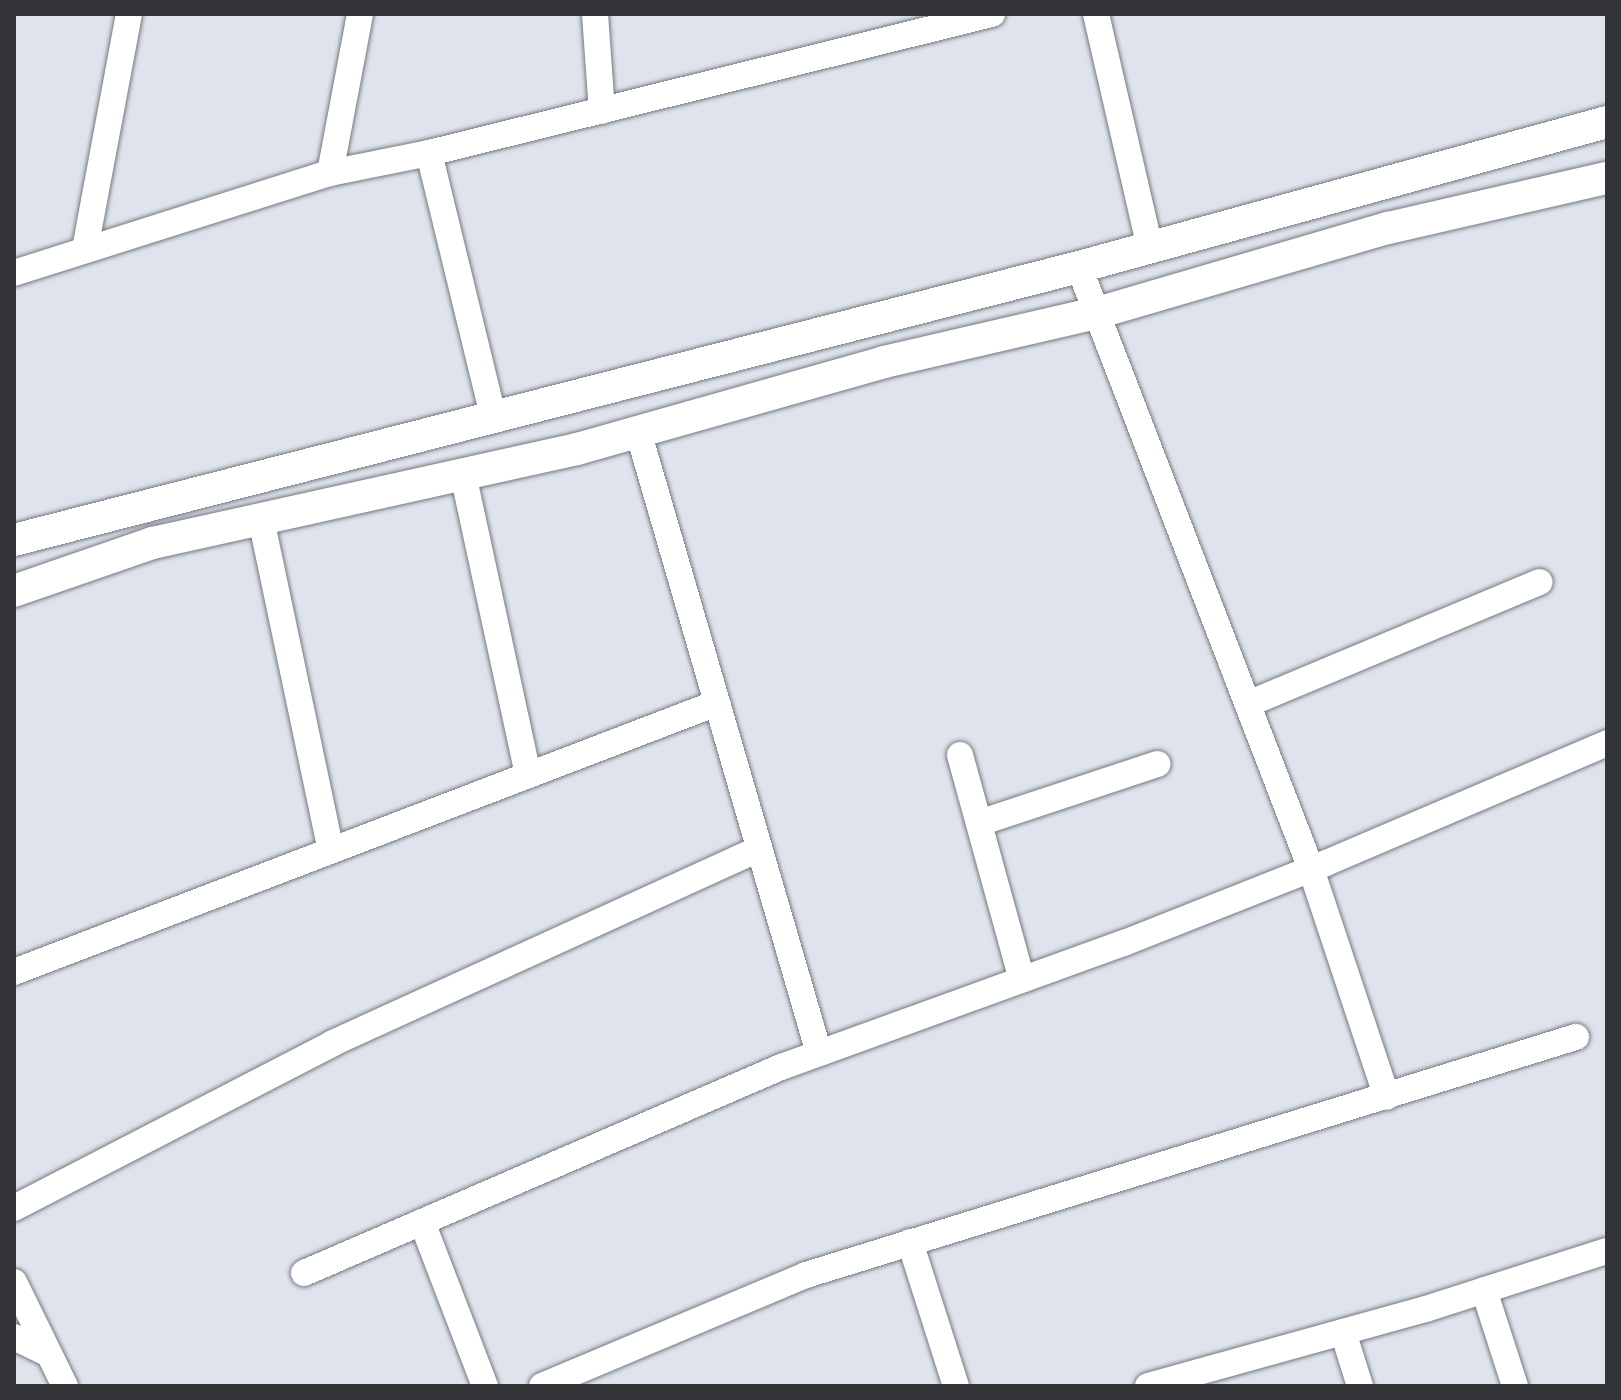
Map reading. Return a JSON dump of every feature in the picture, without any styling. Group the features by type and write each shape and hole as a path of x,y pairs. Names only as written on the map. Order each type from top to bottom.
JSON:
{"street":[{"path":"85,249 129,14"},
{"path":"330,173 360,14"},
{"path":"595,14 602,111"},
{"path":"14,273 330,173 429,153 992,14"},
{"path":"1096,14 1150,248"},
{"path":"14,540 1079,267 1607,122"},
{"path":"429,153 494,419"},
{"path":"14,591 153,543 463,474 638,431 884,362 1097,313 1388,228 1607,178"},
{"path":"1079,267 1311,869 1387,1097"},
{"path":"638,431 819,1053"},
{"path":"463,474 528,774"},
{"path":"261,519 331,850"},
{"path":"1248,704 1539,582"},
{"path":"14,972 717,703"},
{"path":"304,1273 819,1053 1022,980 1311,869 1607,743"},
{"path":"960,755 1022,980"},
{"path":"979,823 1157,764"},
{"path":"14,1208 333,1043 759,849"},
{"path":"542,1386 806,1275 1576,1037"},
{"path":"422,1222 485,1386"},
{"path":"910,1242 956,1386"},
{"path":"1148,1386 1343,1332 1607,1251"},
{"path":"14,1282 65,1386"},
{"path":"1484,1290 1515,1386"},
{"path":"1343,1332 1360,1386"},
{"path":"14,1337 49,1354"}]}
